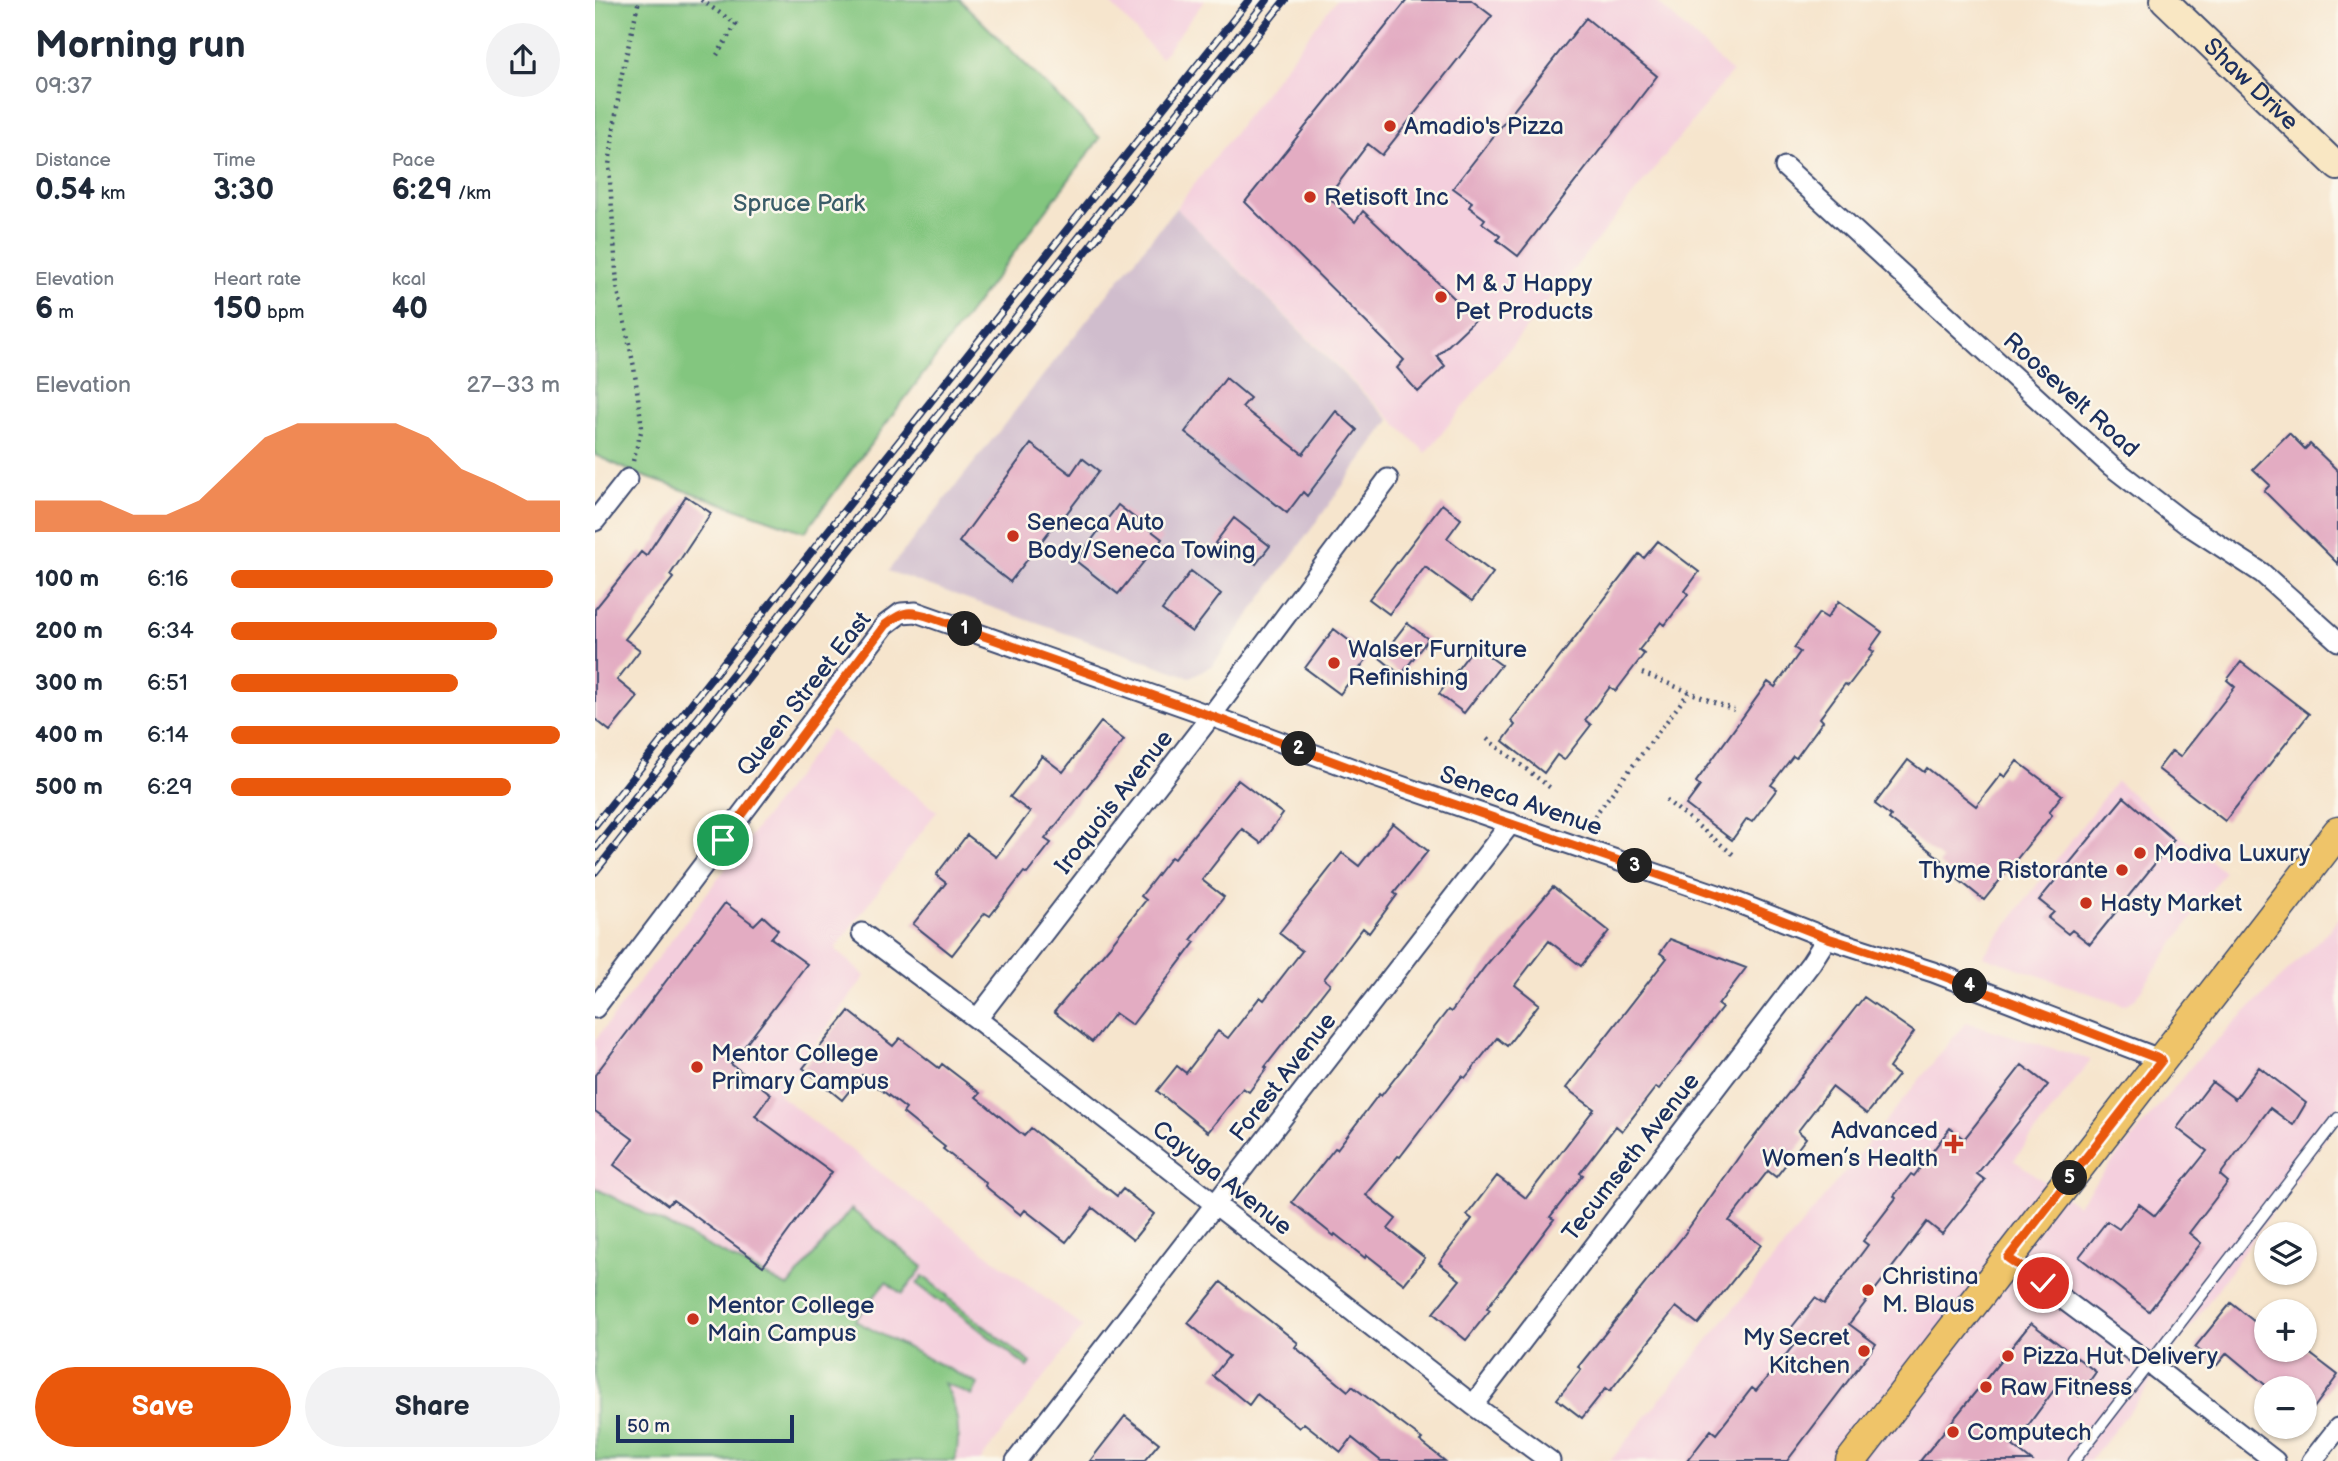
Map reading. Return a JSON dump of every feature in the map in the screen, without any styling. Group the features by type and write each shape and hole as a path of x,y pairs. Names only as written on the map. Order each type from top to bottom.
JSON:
{"main road":[{"path":"1851,1461 2338,832"}],"street":[{"name":"Shaw Drive","path":"2164,0 2338,167"},
{"name":"Roosevelt Road","path":"1785,167 2111,466 2185,523 2262,573 2338,642"},
{"path":"595,521 628,479"},
{"name":"Iroquois Avenue","path":"977,1019 1211,716 1388,479"},
{"name":"Seneca Avenue","path":"901,613 916,612 1372,776 1718,895 1828,938 1933,972 2162,1060"},
{"name":"Queen Street East","path":"595,1008 885,625 901,613"},
{"name":"Forest Avenue","path":"1016,1461 1511,823"},
{"name":"Cayuga Avenue","path":"862,933 1216,1203 1473,1405 1550,1461"},
{"name":"Tecumseth Avenue","path":"1473,1405 1828,938"},
{"path":"2008,1258 2150,1363 2275,1461"},
{"path":"2312,1461 2338,1428"}],"lane":[{"path":"2074,1461 2338,1118"}],"path":[{"path":"628,479 642,428 634,367 617,286 608,165 621,78 639,0"},
{"path":"701,0 736,24 717,55"},
{"path":"1641,673 1734,710"},
{"path":"1573,844 1689,692"},
{"path":"1487,738 1552,789"},
{"path":"1666,800 1734,855"}],"shaded area":[{"path":"1107,0 1205,0 1161,58"},
{"path":"1336,0 1655,0 1732,72 1426,453 1176,208"},
{"path":"1176,208 1390,420 1213,665 1190,677 888,571"},
{"name":"Mentor College Primary Campus","path":"831,730 937,811 835,949 865,976 779,1095 1083,1327 980,1461 595,1461 595,1040"},
{"path":"2116,781 2224,872 2134,1000 2123,1005 1983,956"},
{"path":"2338,918 2338,1119 2265,1222 2254,1222 2254,1238 2146,1390 2090,1461 1610,1461 1966,1022 2091,1060 2014,1160 2077,1205 2196,1061"}],"green space":[{"name":"Spruce Park","path":"595,0 960,0 1100,138 805,532 637,474 595,455"},
{"name":"Mentor College Main Campus","path":"595,1188 788,1287 851,1209 923,1267 902,1294 886,1282 855,1321 978,1384 972,1396 944,1383 953,1402 957,1421 955,1461 595,1461"},
{"path":"923,1276 1031,1363 1028,1367 917,1284"}],"building":[{"path":"1407,0 1471,0 1492,16 1382,155 1368,144 1328,197 1355,222 1363,211 1476,319 1437,356 1445,366 1418,392 1397,368 1404,360 1245,202"},
{"path":"1586,18 1657,76 1518,256 1497,240 1500,236 1482,223 1485,219 1469,207 1472,202 1453,188"},
{"path":"1226,378 1250,398 1242,407 1303,454 1336,411 1357,430 1307,496 1303,492 1287,513 1185,432"},
{"path":"2289,433 2305,449 2310,444 2338,471 2338,564 2264,491 2270,485 2253,469"},
{"path":"1031,444 1071,474 1082,458 1099,471 1010,582 959,542"},
{"path":"686,496 711,513 670,575 673,578 625,639 640,650 617,680 638,697 610,731 595,719 595,609 641,552 646,556"},
{"path":"1442,504 1461,519 1447,538 1493,573 1472,601 1425,567 1389,614 1369,599"},
{"path":"1118,505 1162,539 1118,594 1076,561"},
{"path":"1234,518 1270,546 1256,564 1240,551 1235,558 1215,543"},
{"path":"1658,541 1699,572 1685,591 1688,594 1665,625 1661,622 1639,650 1644,654 1616,691 1610,687 1585,720 1591,725 1564,760 1557,755 1544,773 1503,741 1515,725 1511,721 1639,554 1644,558"},
{"path":"1191,571 1221,594 1192,632 1162,610"},
{"path":"1839,601 1882,632 1870,649 1874,652 1848,686 1845,684 1796,758 1793,756 1771,785 1777,789 1752,822 1747,819 1732,840 1686,805 1700,786 1696,782 1768,682 1775,687 1800,652 1794,648 1819,613 1827,618"},
{"path":"1407,623 1428,639 1401,675 1380,658"},
{"path":"1334,629 1369,656 1340,694 1305,668"},
{"path":"1475,646 1501,665 1464,713 1439,694"},
{"path":"2241,662 2309,714 2225,821 2158,769 2172,751 2180,757 2235,687 2227,680"},
{"path":"1101,722 1124,740 1045,839 1051,843 1027,874 1024,872 990,916 985,913 952,955 913,924 946,883 936,875 967,835 996,857 1030,812 1010,797 1042,756 1063,772"},
{"path":"1908,760 1924,772 1927,768 1976,806 2001,774 2005,777 2017,761 2062,795 2049,812 2052,815 1984,900 1939,864 1942,860 1889,819 1891,816 1875,804"},
{"path":"1238,780 1283,814 1261,843 1242,829 1202,880 1224,897 1191,940 1195,942 1132,1025 1115,1013 1092,1042 1054,1012 1146,900 1141,896 1171,857 1174,859"},
{"path":"2124,797 2174,840 2090,944 2072,930 2068,934 2048,918 2054,912 2039,900"},
{"path":"1393,823 1428,851 1394,893 1397,895 1369,933 1363,928 1324,979 1330,984 1265,1067 1267,1068 1249,1092 1243,1088 1208,1132 1157,1091 1177,1066 1186,1073 1218,1031 1228,1038 1260,997 1264,1000 1302,951 1279,933 1342,853 1359,866"},
{"path":"1553,887 1609,931 1581,966 1549,941 1515,985 1539,1004 1507,1046 1497,1038 1465,1078 1462,1076 1400,1157 1398,1156 1366,1195 1396,1219 1388,1229 1425,1258 1404,1284 1367,1255 1365,1258 1335,1234 1334,1236 1292,1202 1379,1094 1381,1096 1448,1010 1451,1012 1487,964"},
{"path":"725,903 754,925 763,916 778,930 771,938 807,964 731,1064 771,1094 755,1116 832,1172 763,1266 673,1200 668,1205 614,1165 633,1139 595,1111 595,1075"},
{"path":"1670,939 1746,968 1718,1005 1722,1008 1659,1089 1656,1087 1622,1131 1616,1126 1580,1173 1583,1175 1550,1217 1554,1219 1466,1340 1433,1313 1460,1280 1439,1263 1472,1219 1467,1215 1497,1176 1526,1198 1594,1109 1566,1088 1667,958 1660,953"},
{"path":"1864,997 1914,1032 1889,1068 1898,1075 1867,1114 1832,1087 1798,1131 1806,1138 1776,1177 1768,1171 1729,1221 1761,1245 1698,1324 1676,1307 1610,1391 1606,1388 1582,1418 1557,1399 1581,1369 1578,1367 1681,1239 1743,1151"},
{"path":"849,1011 893,1046 900,1038 939,1068 942,1064 980,1093 976,1097 1024,1136 1031,1128 1117,1196 1123,1189 1154,1214 1133,1240 1093,1208 1066,1242 1025,1210 1021,1215 985,1186 986,1183 903,1113 906,1109 862,1075 842,1100 803,1068"},
{"path":"2022,1065 2048,1085 1977,1174 1985,1180 1942,1234 1927,1222 1849,1324 1876,1344 1787,1461 1687,1461 1711,1430 1716,1434 1752,1388 1756,1391 1798,1340 1788,1332 1815,1298 1824,1304 1868,1245 1863,1241 1911,1174 1914,1176 1950,1128 1964,1139"},
{"path":"2259,1067 2306,1103 2293,1125 2270,1108 2220,1175 2228,1182 2189,1233 2201,1243 2149,1311 2079,1257 2107,1221 2119,1229 2139,1204 2155,1216 2207,1151 2177,1128 2212,1082 2235,1099"},
{"path":"1221,1282 1298,1343 1295,1347 1348,1391 1352,1386 1422,1439 1420,1441 1445,1461 1381,1461 1352,1438 1341,1452 1304,1423 1299,1428 1257,1394 1249,1405 1213,1376 1229,1356 1188,1323"},
{"path":"2231,1303 2254,1321 2254,1362 2317,1362 2317,1359 2338,1375 2317,1404 2317,1376 2255,1376 2227,1353 2217,1365 2195,1347"},
{"path":"2031,1323 2096,1372 2079,1396 2060,1382 2013,1446 2032,1461 1920,1461"},
{"path":"1125,1416 1159,1443 1144,1461 1090,1461"}],"railway":[{"path":"595,825 1249,0"},
{"path":"595,848 1267,0"},
{"path":"595,872 1285,0"}],"place":[{"name":"Amadio's Pizza","path":"1390,126"},
{"name":"Retisoft Inc","path":"1310,197"},
{"name":"M & J Happy Pet Products","path":"1441,297"},
{"name":"Seneca Auto Body/Seneca Towing","path":"1013,536"},
{"name":"Walser Furniture Refinishing","path":"1334,663"},
{"name":"Modiva Luxury","path":"2140,853"},
{"name":"Thyme Ristorante","path":"2122,870"},
{"name":"Hasty Market","path":"2086,903"},
{"name":"Mentor College Primary Campus","path":"697,1067"},
{"name":"Advanced Women’s Health","path":"1954,1144"},
{"name":"Christina M. Blaus","path":"1868,1290"},
{"name":"Mentor College Main Campus","path":"693,1319"},
{"name":"My Secret Kitchen","path":"1864,1351"},
{"name":"Pizza Hut Delivery","path":"2008,1356"},
{"name":"Raw Fitness","path":"1986,1387"},
{"name":"Computech","path":"1953,1432"}],"route":[{"path":"723,840 885,625 901,613 916,612 1372,776 1718,895 1828,938 1933,972 2162,1060 2008,1258 2043,1283"}]}
